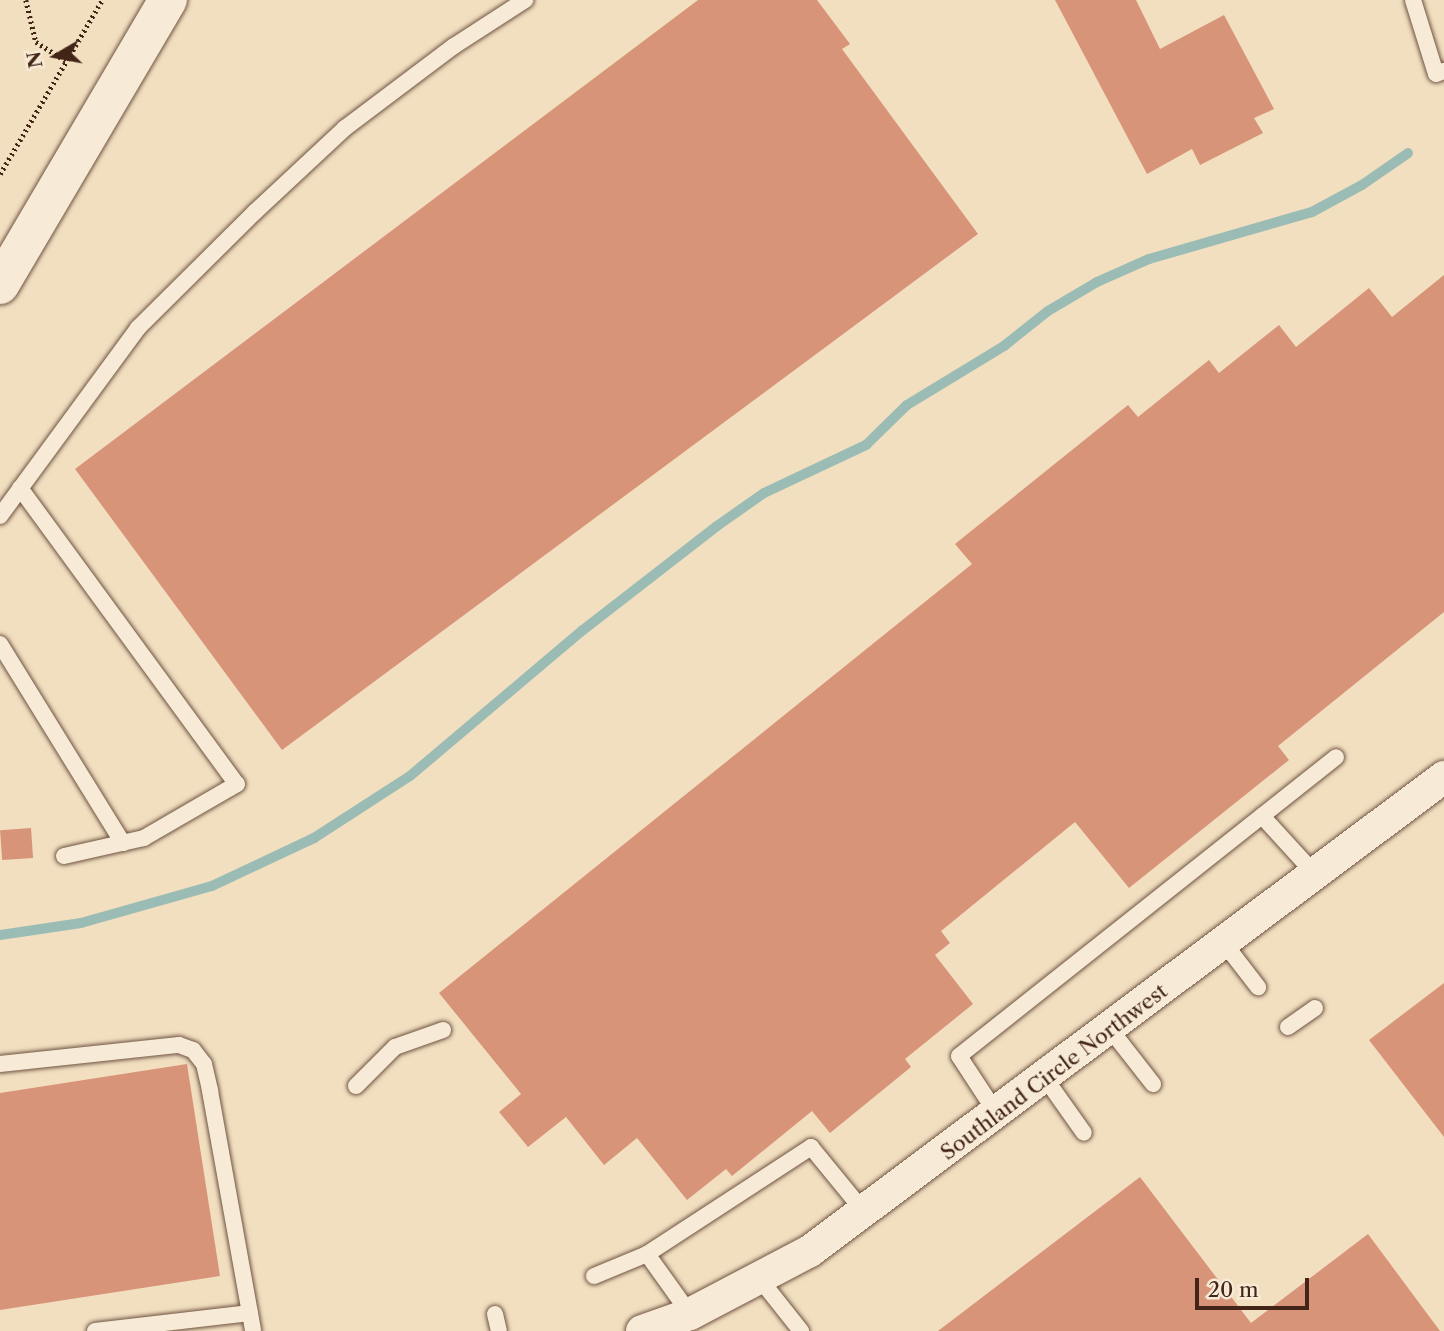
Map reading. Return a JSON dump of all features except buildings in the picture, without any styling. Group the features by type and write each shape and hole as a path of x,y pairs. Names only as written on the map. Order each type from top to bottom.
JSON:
{"street":[{"path":"0,285 168,0"},
{"name":"Southland Circle Northwest","path":"642,1331 690,1314 810,1251 865,1213 1444,777"}],"lane":[{"path":"0,516 138,328 255,212 345,128 454,46 525,0"},
{"path":"1413,0 1436,74 1444,71"},
{"path":"20,488 236,784 144,838 64,856"},
{"path":"0,644 123,843"},
{"path":"997,1114 959,1056 1336,757"},
{"path":"1262,816 1315,874"},
{"path":"1224,943 1258,987"},
{"path":"1288,1027 1315,1008"},
{"path":"1110,1029 1153,1084"},
{"path":"356,1086 395,1047 443,1030"},
{"path":"0,1064 179,1045 193,1050 204,1064 210,1091 253,1331"},
{"path":"1045,1078 1084,1133"},
{"path":"594,1276 647,1254 811,1147 865,1213"},
{"path":"647,1254 690,1314"},
{"path":"760,1278 801,1331"},
{"path":"95,1331 250,1313"},
{"path":"495,1314 499,1331"}],"path":[{"path":"26,0 36,42 67,61"},
{"path":"0,174 102,0"}],"waterway":[{"path":"0,935 81,923 212,886 314,838 410,776 583,630 717,526 764,493 866,445 907,405 1004,346 1048,311 1097,282 1149,259 1312,212 1362,185 1408,153"}]}
